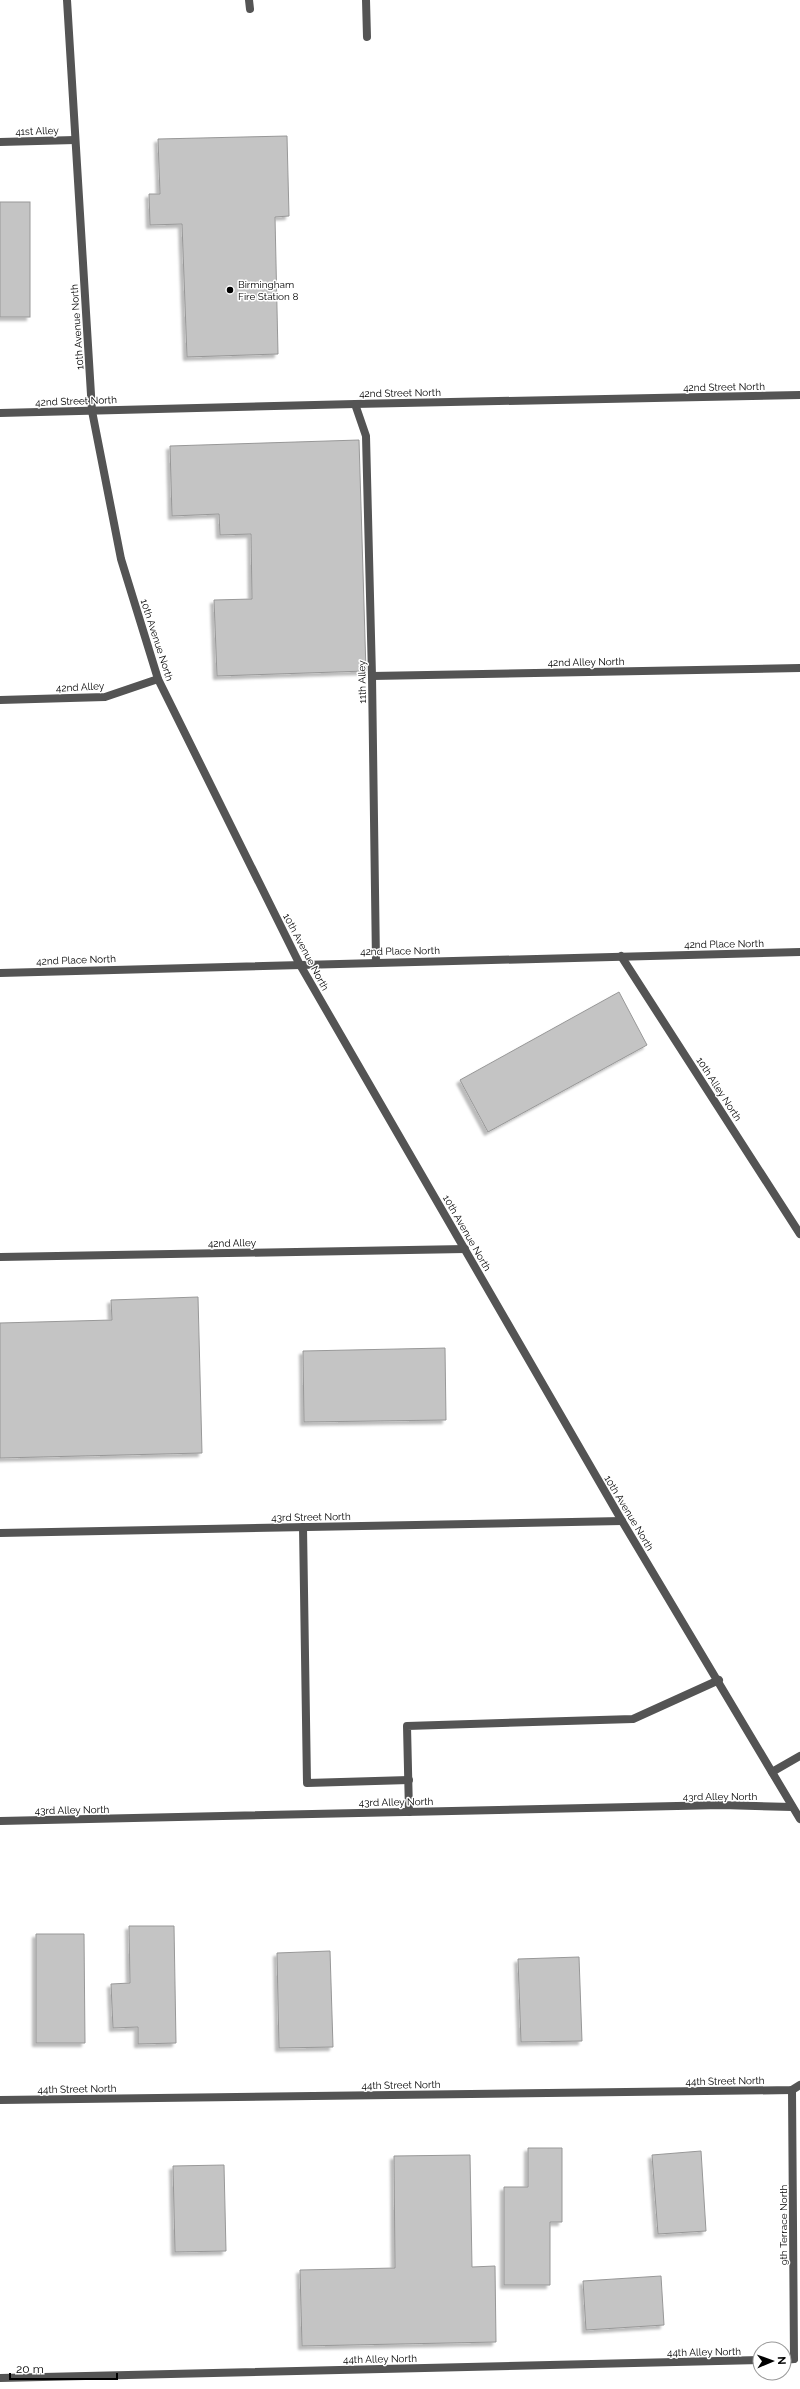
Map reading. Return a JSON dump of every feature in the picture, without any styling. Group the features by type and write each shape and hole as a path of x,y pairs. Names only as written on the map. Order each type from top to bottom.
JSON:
{"street":[{"name":"10th Avenue North","path":"67,0 92,411 121,560 158,679 300,963 622,1521 719,1680 800,1819"},
{"path":"249,0 250,9"},
{"path":"366,0 367,37"},
{"name":"41st Alley","path":"0,142 75,140"},
{"name":"42nd Street North","path":"0,413 800,395"},
{"name":"11th Alley","path":"354,404 366,436 372,676 376,962"},
{"name":"42nd Alley North","path":"372,676 800,668"},
{"name":"42nd Alley","path":"0,700 106,697 158,679"},
{"name":"42nd Place North","path":"0,973 300,963 800,952"},
{"name":"10th Alley North","path":"621,956 798,1229"},
{"name":"42nd Alley","path":"0,1257 465,1250"},
{"name":"43rd Street North","path":"0,1533 622,1521"},
{"path":"303,1527 307,1783 408,1780"},
{"path":"409,1812 407,1726 633,1718 719,1680"},
{"path":"772,1772 800,1756"},
{"name":"43rd Alley North","path":"0,1821 722,1805 792,1807"},
{"path":"792,2090 800,2085"},
{"name":"44th Street North","path":"0,2100 792,2090"},
{"name":"9th Terrace North","path":"792,2090 794,2359 792,2359"},
{"name":"44th Alley North","path":"0,2378 752,2360"}],"building":[{"name":"Birmingham Fire Station 8","path":"287,136 289,216 275,217 278,354 187,357 182,224 150,225 149,194 160,194 158,139"},
{"path":"0,202 30,202 30,317 0,317"},
{"path":"359,440 366,671 217,676 214,600 252,599 251,534 220,535 219,514 172,516 170,446"},
{"path":"619,992 647,1045 488,1132 460,1080"},
{"path":"198,1297 202,1453 0,1458 0,1323 112,1320 111,1300"},
{"path":"445,1348 446,1420 304,1422 303,1351"},
{"path":"129,1926 174,1926 176,2043 138,2044 138,2027 113,2028 111,1984 130,1983"},
{"path":"36,1934 84,1934 85,2043 36,2043"},
{"path":"330,1951 333,2047 279,2048 277,1953"},
{"path":"579,1957 582,2041 521,2042 518,1959"},
{"path":"528,2148 562,2148 562,2222 550,2222 550,2285 504,2285 504,2187 528,2187"},
{"path":"701,2151 706,2231 658,2234 652,2155"},
{"path":"470,2155 472,2267 495,2266 496,2342 302,2346 300,2270 395,2268 394,2156"},
{"path":"224,2165 226,2251 175,2252 173,2166"},
{"path":"661,2276 664,2325 586,2330 583,2281"}],"place":[{"name":"Birmingham Fire Station 8","path":"230,290"}]}
